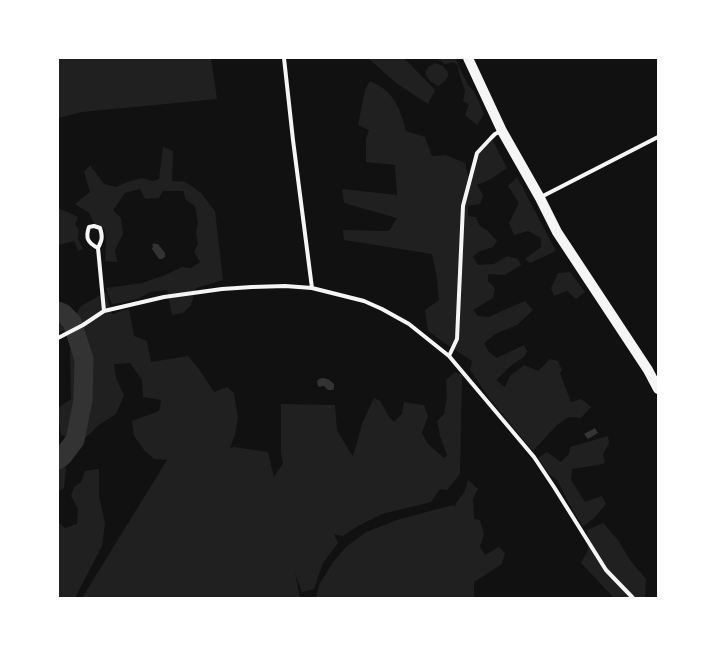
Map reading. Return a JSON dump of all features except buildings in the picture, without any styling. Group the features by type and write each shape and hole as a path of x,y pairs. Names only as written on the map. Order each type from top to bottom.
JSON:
{"main road":[{"path":"468,58 502,131 540,198 557,232 648,370 658,389"}],"street":[{"path":"284,58 312,288"},
{"path":"449,356 457,339 463,206 477,153 495,134 502,131"},
{"path":"540,198 658,137"},
{"path":"98,248 92,245 87,239 89,227 94,226 100,228 103,237 98,248 104,311"},
{"path":"58,338 83,325 104,311 164,297 222,289 284,286 312,288 364,301 382,309 409,324 449,356 534,457 606,570 633,598"}],"shaded area":[{"path":"58,58 211,58 217,99 82,112 58,118"},
{"path":"368,58 403,58 435,90 428,104 396,83"},
{"path":"436,58 455,58 468,85 474,91 484,114 477,125 465,115 469,104 463,101 465,91 458,66 454,62 445,64"},
{"path":"435,63 443,66 448,72 448,77 438,86 430,81 425,74 428,67"},
{"path":"370,81 391,95 398,106 406,131 425,137 432,156 446,155 465,163 468,176 473,177 479,153 492,139 507,168 491,179 477,185 483,195 480,204 468,206 468,216 476,217 479,225 489,232 497,241 493,247 478,252 473,257 478,265 494,264 507,256 518,259 521,265 505,275 488,274 488,281 495,288 493,298 473,310 478,316 488,317 525,301 533,310 517,325 497,333 484,343 489,352 497,358 524,345 527,351 524,357 513,364 496,380 505,387 510,376 524,365 538,371 550,359 558,361 562,370 560,373 571,402 581,399 591,407 581,418 569,417 557,425 533,451 489,398 470,370 472,361 428,331 425,310 439,300 437,278 432,254 344,240 343,230 389,231 397,218 344,203 342,189 397,195 395,165 366,162 366,139 369,130 358,125 365,90"},
{"path":"163,147 173,151 172,181 186,182 201,193 215,211 223,280 196,288 191,305 183,313 172,315 167,290 150,292 138,299 112,304 106,288 142,283 182,267 191,268 200,262 194,251 198,244 196,232 198,223 195,206 186,200 183,191 163,191 159,198 145,199 140,189 125,193 113,210 121,218 123,234 115,250 117,262 105,261 106,239 104,228 97,229 89,213 75,204 90,192 84,172 90,165 104,184 116,187 142,178 153,181 159,179"},
{"path":"517,177 556,251 530,263 525,259 541,247 541,238 528,231 514,235 509,223 519,203 508,186"},
{"path":"58,208 78,217 75,224 79,230 78,239 83,249 78,251 74,241 58,245"},
{"path":"154,243 158,244 165,253 165,257 162,259 159,259 152,249 152,245"},
{"path":"570,272 585,292 576,299 567,291 554,296 551,288 558,273"},
{"path":"106,292 112,314 129,309 134,336 147,341 151,362 188,356 199,369 214,392 227,387 234,393 238,418 235,435 230,448 234,447 268,452 274,477 283,463 281,453 281,404 335,405 337,430 353,456 363,421 374,398 380,401 394,422 402,414 404,402 424,405 428,416 422,433 428,444 444,458 447,455 440,436 437,421 444,414 447,396 446,380 455,372 462,375 460,474 447,490 440,489 431,502 382,514 358,526 343,536 334,534 338,543 323,563 314,589 302,592 295,573 300,598 82,598 167,460 154,459 144,450 134,436 132,421 159,411 161,400 143,397 142,380 130,363 114,364 116,378 124,395 116,414 99,425 83,440 61,435 58,408 71,399 70,350 79,333 74,318 81,306"},
{"path":"58,307 68,313 73,320 68,324 58,315"},
{"path":"73,319 74,326 58,333 58,324"},
{"path":"325,378 334,384 333,390 328,390 324,386 318,386 317,381"},
{"path":"595,428 598,433 588,439 584,434"},
{"path":"608,436 609,443 603,454 605,463 572,469 571,480 585,502 602,496 606,504 594,518 583,527 557,480 549,474 538,458 547,452 561,462 569,454 570,447"},
{"path":"58,465 66,468 64,488 58,492"},
{"path":"99,469 99,496 105,523 102,546 75,598 58,598 58,522 65,528 77,524 78,509 71,496 74,487 81,482 85,471"},
{"path":"468,480 478,489 473,499 474,519 480,520 484,534 480,547 485,555 499,547 505,553 502,564 474,582 474,598 316,598 319,585 333,562 346,547 366,532 400,519 453,505 455,507 456,503 464,493"},
{"path":"603,523 618,540 630,560 646,579 645,598 614,598 581,563 588,550 587,530"}],"waterway":[{"path":"58,311 63,313 72,322 84,359 83,400 75,440 63,456 58,460"}]}
